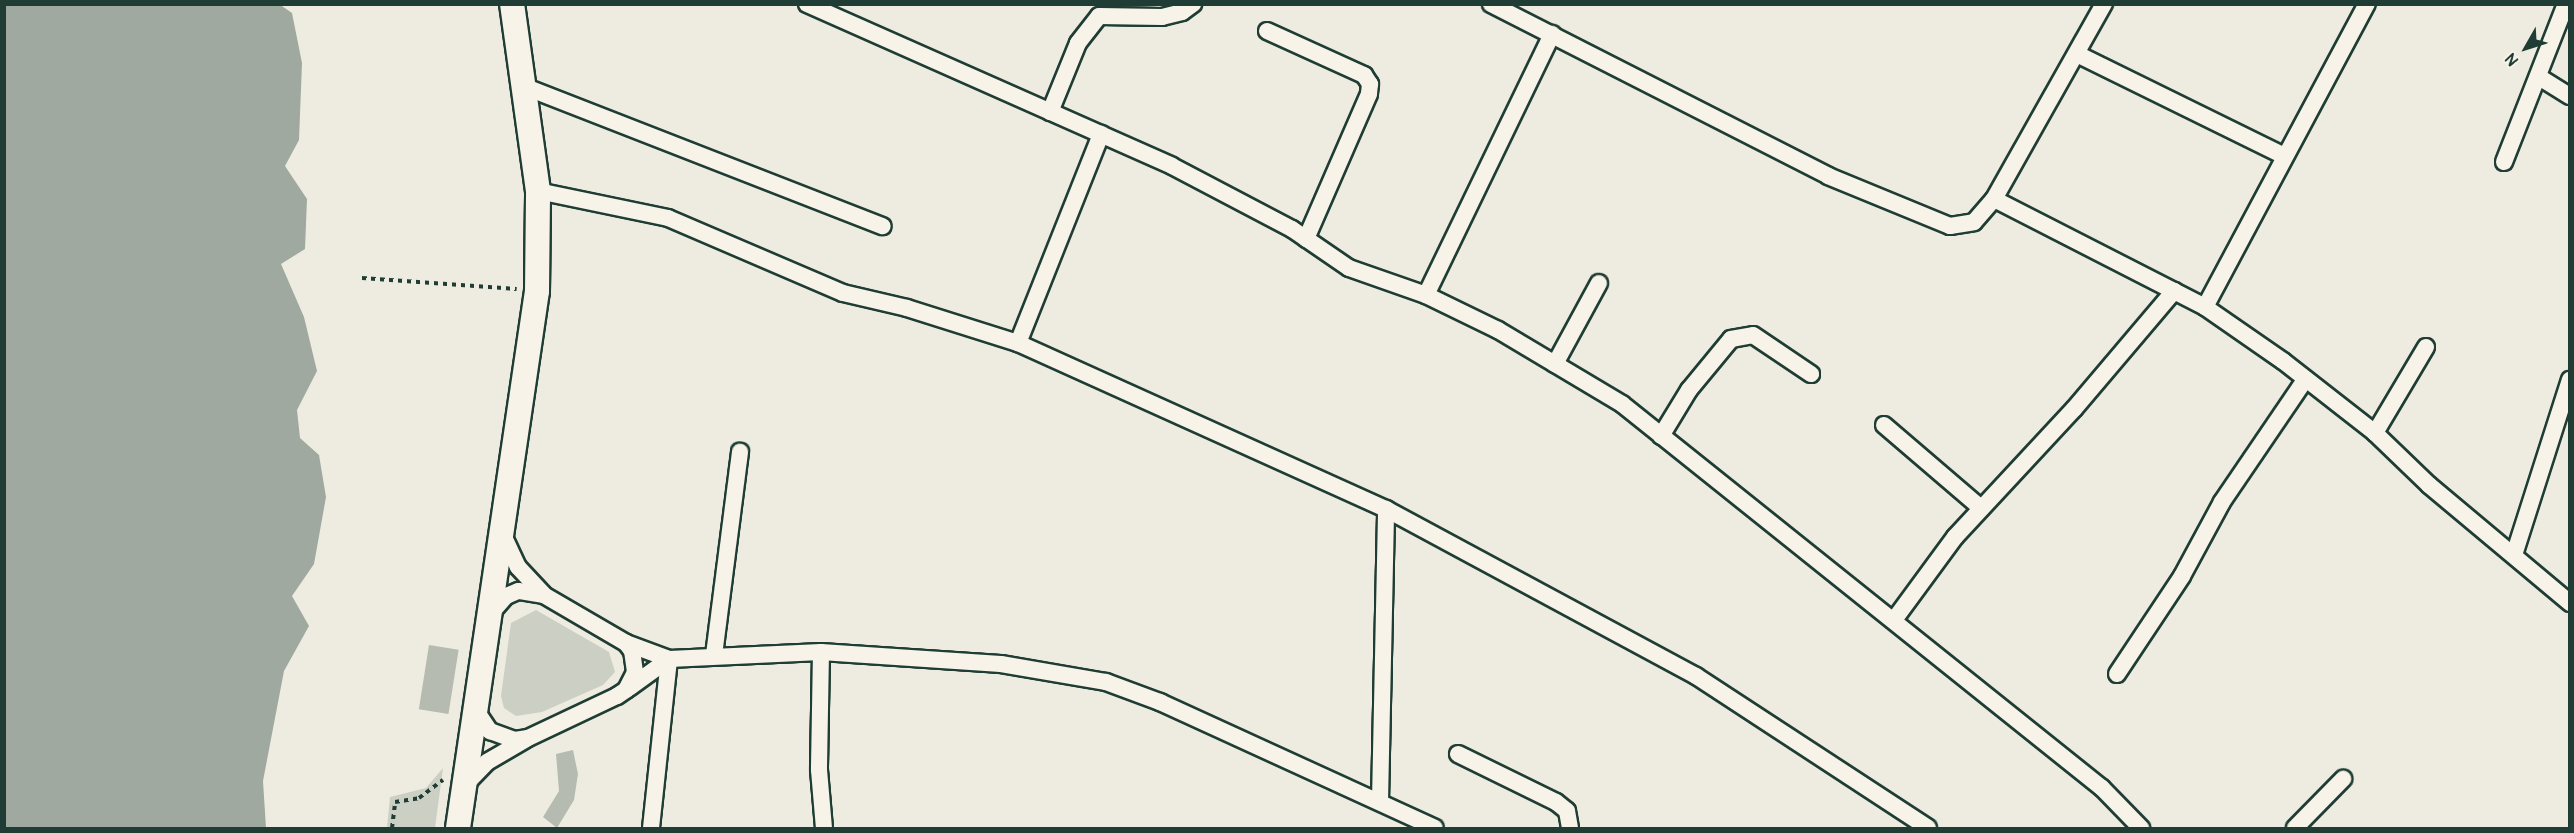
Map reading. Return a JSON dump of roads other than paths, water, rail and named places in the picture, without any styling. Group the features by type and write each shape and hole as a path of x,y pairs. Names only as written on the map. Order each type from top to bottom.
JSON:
{"street":[{"path":"458,828 455,780 475,709 503,535 537,291 538,191 512,4"},
{"path":"1050,112 1078,43 1099,16 1162,17 1182,12 1193,4"},
{"path":"1491,4 1521,11 1552,34 1740,134 1934,220 1964,226 1984,213 1994,199 2104,4"},
{"path":"2205,307 2367,4"},
{"path":"2504,162 2566,4"},
{"path":"808,5 1101,134 1234,197 1306,239 1349,268 1426,295 1555,364 1622,404 2102,788 2140,828"},
{"path":"1267,31 1364,75 1370,84 1370,94 1306,239"},
{"path":"1426,295 1552,34"},
{"path":"2077,54 2284,156"},
{"path":"2539,77 2570,96"},
{"path":"523,86 883,226"},
{"path":"1018,343 1101,134"},
{"path":"538,191 668,218 843,293 907,308 1018,343 1386,510 1696,676 1928,828"},
{"path":"1994,199 2205,307 2375,433 2429,485 2570,603"},
{"path":"1555,364 1599,283"},
{"path":"1894,621 1939,556 1981,507 2074,409 2174,291"},
{"path":"1661,436 1689,390 1731,339 1753,335 1811,374"},
{"path":"2375,433 2426,347"},
{"path":"2117,674 2182,576 2222,502 2305,380"},
{"path":"2514,555 2570,380"},
{"path":"1884,425 1981,507"},
{"path":"714,655 740,452"},
{"path":"1380,801 1386,510"},
{"path":"503,535 518,567 544,595 626,643 669,660 714,655 821,652 1001,664 1106,682 1160,702 1435,828"},
{"path":"491,613 501,600 518,591 544,595"},
{"path":"626,643 635,662 635,672 626,690"},
{"path":"821,652 819,770 824,828"},
{"path":"455,780 528,738 626,690 669,660"},
{"path":"651,828 669,660"},
{"path":"475,709 490,732 515,740 528,738"},
{"path":"1458,754 1556,802 1567,812 1570,828"},
{"path":"2295,828 2343,779"}]}
